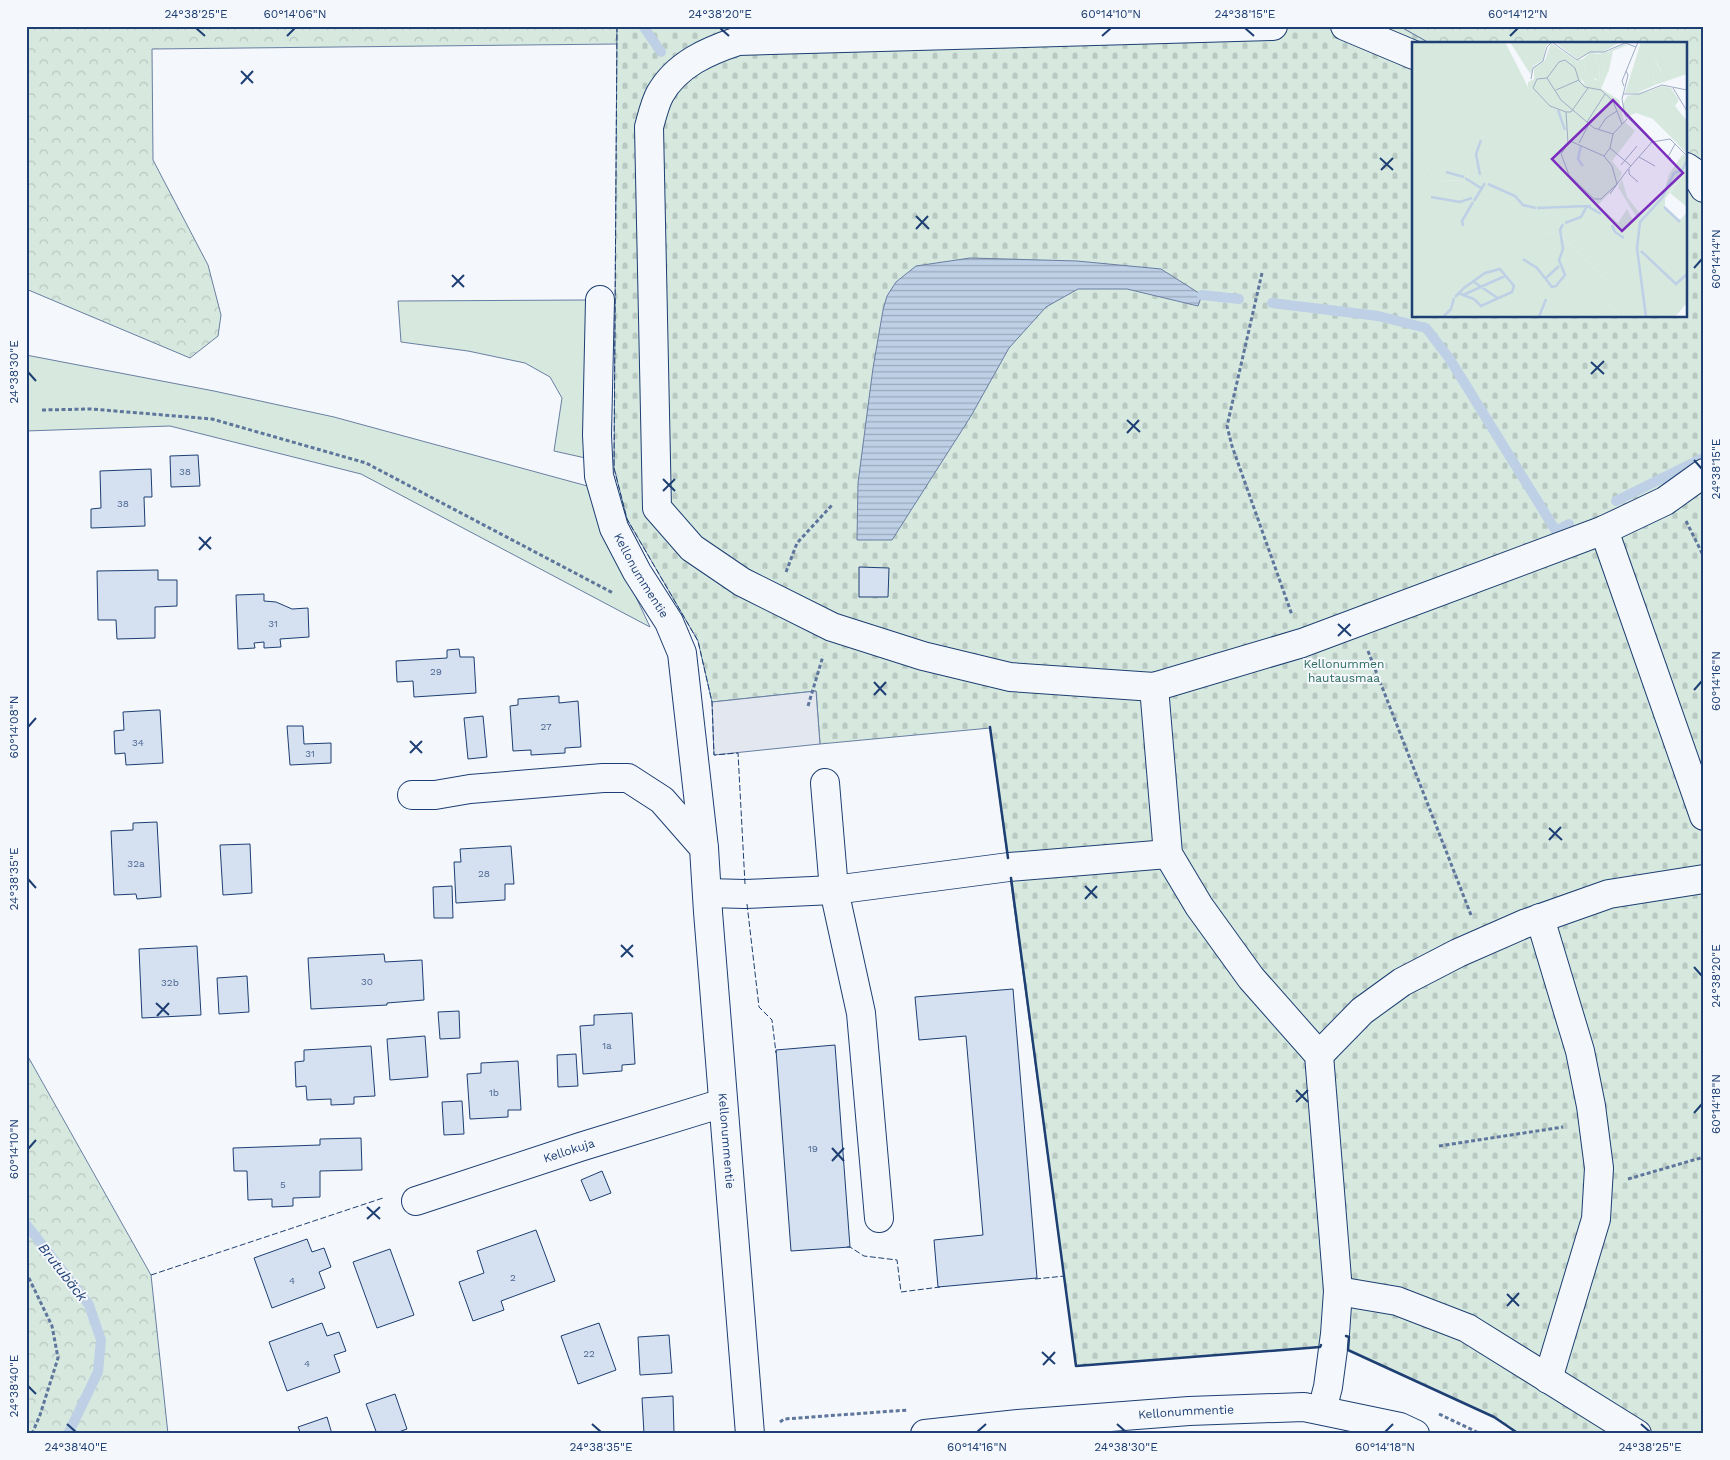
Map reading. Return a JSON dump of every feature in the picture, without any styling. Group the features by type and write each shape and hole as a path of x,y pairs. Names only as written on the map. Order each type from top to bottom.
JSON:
{"street":[{"path":"1273,26 738,41 708,51 680,68 660,94 649,127 657,508 692,548 742,582 832,627 924,656 1010,677 1154,687 1302,643 1604,530 1665,502 1704,473"},
{"path":"1344,26 1412,54"},
{"path":"1688,168 1695,173 1704,188"},
{"name":"Kellonummentie","path":"600,300 597,436 599,476 614,528 638,572 669,622 682,652 704,848 750,1434"},
{"path":"1604,530 1704,816"},
{"path":"1154,687 1168,854 1199,906 1251,978 1320,1055 1338,1291 1328,1387 1322,1410"},
{"path":"412,795 435,795 470,789 604,778 628,778 662,800 704,848"},
{"path":"825,783 834,890 861,1013 879,1218"},
{"path":"707,893 745,894 834,890 1010,867 1168,854"},
{"path":"1320,1055 1362,1011 1402,982 1482,943 1540,918 1609,894 1704,879"},
{"path":"1540,918 1580,1051 1599,1168 1596,1219 1548,1379"},
{"name":"Kellokuja","path":"416,1201 580,1147 723,1103"},
{"path":"1338,1291 1397,1301 1430,1312 1467,1328 1636,1434"},
{"name":"Kellonummentie","path":"925,1434 1018,1424 1189,1410 1304,1407 1400,1427 1415,1434"}],"path":[{"path":"1262,273 1227,426 1232,446 1302,643"},
{"path":"42,410 91,409 212,419 366,463 617,595"},
{"path":"1673,495 1704,557"},
{"path":"777,599 797,543 833,504"},
{"path":"1356,623 1482,943"},
{"path":"808,706 832,627"},
{"path":"1439,1146 1593,1123"},
{"path":"1598,1187 1704,1157"},
{"path":"26,1272 52,1326 58,1358 32,1434"}],"green space":[{"path":"26,26 617,26 617,44 152,49 153,160 208,265 221,315 218,336 190,358 26,289"},
{"name":"Kellonummen hautausmaa","path":"617,26 1399,26 1427,42 1412,42 1412,318 1688,318 1688,152 1704,168 1704,1434 1519,1434 1494,1417 1348,1350 1349,1337 1324,1333 1320,1347 1076,1366 990,728 820,744 816,691 712,702 698,641 627,519 614,468"},
{"path":"1399,26 1704,26 1704,168 1688,152 1688,42 1427,42"},
{"path":"586,300 590,459 554,451 562,398 550,377 525,363 468,351 401,342 398,301"},
{"path":"26,355 214,391 334,417 591,487 605,531 650,627 361,474 170,426 26,431"},
{"path":"26,1053 151,1275 168,1434 26,1434"}],"shaded area":[{"path":"816,691 820,744 714,755 712,702"}],"water":[{"path":"970,258 1077,261 1161,269 1202,295 1198,306 1127,289 1078,289 1046,307 1009,348 971,416 892,540 857,540 858,483 873,368 887,296 896,282 916,266"}],"building":[{"path":"198,455 200,486 171,487 170,456"},
{"path":"151,469 152,497 144,497 145,526 91,528 91,509 101,508 100,471"},
{"path":"859,567 889,568 888,597 859,597"},
{"path":"158,570 158,580 177,580 177,606 155,607 155,638 117,639 116,620 98,620 97,571"},
{"path":"264,594 264,601 276,602 292,609 308,608 309,637 280,639 281,647 264,648 264,642 254,643 255,648 238,649 236,595"},
{"path":"459,649 460,657 474,657 476,693 414,697 413,681 397,682 396,661 447,658 447,650"},
{"path":"559,696 559,703 578,701 581,747 565,748 565,753 531,755 531,750 513,751 510,706 518,705 518,699"},
{"path":"160,710 163,763 126,765 125,753 115,754 114,731 124,730 123,712"},
{"path":"483,716 487,757 468,759 464,718"},
{"path":"287,726 303,726 304,744 331,743 331,763 290,765"},
{"path":"157,822 161,897 137,899 136,894 114,895 111,831 133,830 133,823"},
{"path":"250,844 252,893 223,895 220,845"},
{"path":"511,846 514,884 505,884 505,900 456,903 454,862 461,862 460,849"},
{"path":"452,886 453,918 434,918 433,887"},
{"path":"197,946 201,1015 142,1018 139,949"},
{"path":"384,954 385,962 422,960 424,1000 387,1003 387,1005 311,1009 308,958"},
{"path":"247,976 249,1012 219,1014 217,978"},
{"path":"1013,989 1037,1278 938,1287 934,1240 983,1235 966,1036 919,1040 915,997"},
{"path":"459,1011 460,1038 440,1039 438,1012"},
{"path":"632,1013 635,1064 622,1065 622,1071 583,1074 580,1026 594,1025 594,1015"},
{"path":"425,1036 428,1077 390,1080 387,1039"},
{"path":"835,1045 850,1247 791,1251 776,1050"},
{"path":"371,1046 375,1096 354,1097 354,1104 331,1105 331,1099 307,1100 306,1086 296,1087 295,1062 304,1061 304,1050"},
{"path":"576,1054 578,1086 558,1087 557,1055"},
{"path":"518,1061 521,1110 508,1110 508,1117 470,1119 467,1074 481,1073 481,1063"},
{"path":"462,1101 464,1134 444,1135 442,1102"},
{"path":"361,1138 362,1170 320,1171 320,1197 293,1198 293,1206 272,1207 272,1199 248,1200 247,1171 234,1171 233,1148 320,1145 320,1139"},
{"path":"602,1171 611,1193 590,1201 581,1180"},
{"path":"536,1230 555,1281 501,1301 504,1310 473,1321 459,1282 484,1273 477,1251"},
{"path":"307,1239 312,1252 324,1248 331,1267 319,1272 325,1288 272,1308 254,1258"},
{"path":"390,1249 414,1315 377,1328 353,1262"},
{"path":"322,1323 327,1336 339,1332 346,1351 334,1355 340,1372 287,1391 269,1342"},
{"path":"599,1323 616,1370 578,1384 561,1336"},
{"path":"669,1335 672,1373 640,1375 638,1337"},
{"path":"395,1394 407,1429 393,1434 377,1434 366,1404"},
{"path":"673,1396 674,1433 644,1434 642,1398"},
{"path":"327,1417 332,1434 301,1434 298,1427"}],"waterway":[{"path":"643,26 661,52"},
{"path":"1202,295 1239,299"},
{"path":"1272,303 1378,316 1426,328 1449,358 1556,531 1569,524"},
{"path":"1616,501 1703,458"},
{"name":"Brutubäck","path":"26,1224 89,1305 101,1340 98,1372 68,1434"}],"fence":[{"path":"617,26 614,468 627,519 698,641 712,702 714,755 738,753 745,884"},
{"path":"747,904 759,1007 772,1020 776,1053"},
{"path":"151,1275 383,1198"},
{"path":"847,1247 864,1256 897,1260 901,1292 940,1287"},
{"path":"1035,1279 1065,1276"}],"wall":[{"path":"990,727 1008,858"},
{"path":"1011,878 1076,1366 1320,1347 1321,1345"},
{"path":"1346,1336 1349,1337 1348,1350 1494,1417 1519,1434"}]}
